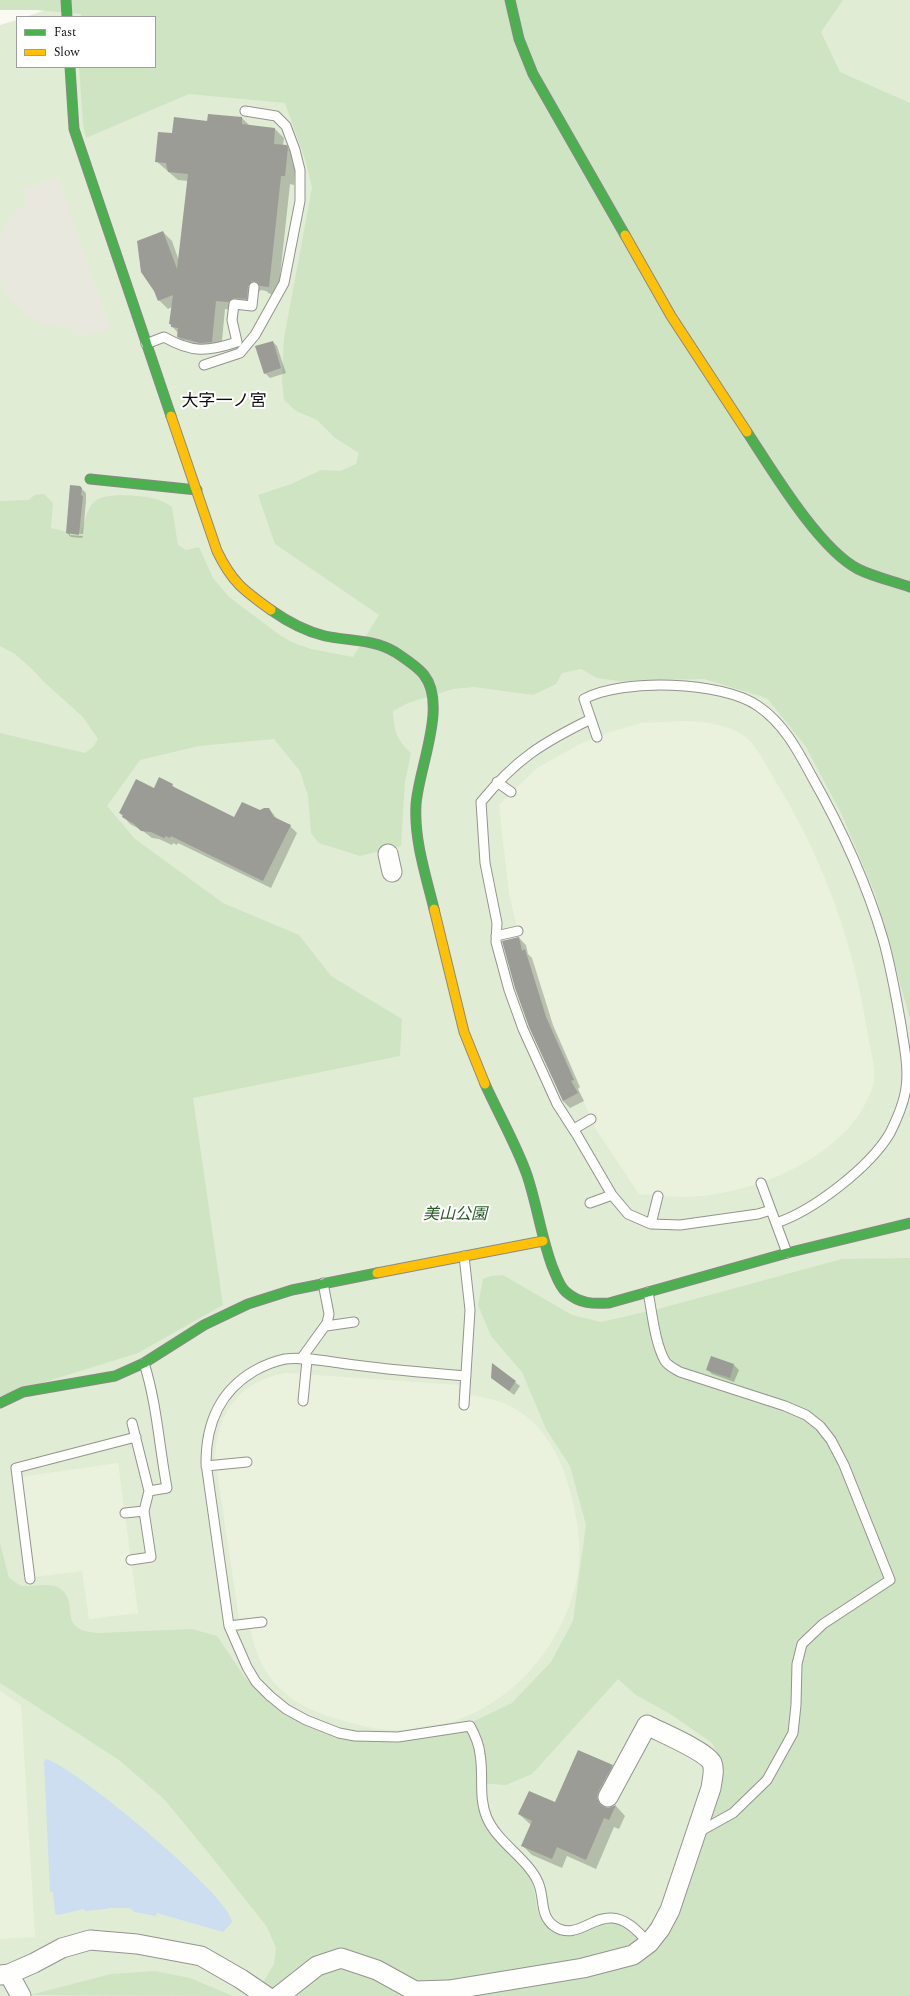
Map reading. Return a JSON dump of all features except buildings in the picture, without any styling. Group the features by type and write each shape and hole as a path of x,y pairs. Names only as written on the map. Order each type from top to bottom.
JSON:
{"street":[{"path":"66,0 67,16"},
{"path":"510,0 516,36 527,62 546,98 671,316 763,456 814,529 838,555 858,569 910,587"},
{"path":"70,68 74,129 146,344 172,414 217,551 226,568 244,590 301,629 326,636 379,645 395,652 424,675 430,690 434,710 416,805 418,842 464,1032 486,1086 504,1121 527,1176 543,1241 560,1283 566,1292 589,1304 598,1304 648,1292 787,1253 910,1223"},
{"path":"90,479 197,490"},
{"path":"388,854 392,872"},
{"path":"0,1403 23,1392 115,1376 144,1363 204,1325 248,1304 292,1290 464,1255 543,1241"},
{"path":"278,1996 317,1966 341,1958 376,1970 415,1990 449,1990 583,1968 633,1955 649,1943 660,1929 670,1910 711,1788 714,1773 711,1762 698,1751 647,1725 608,1797"},
{"path":"21,1996 4,1975 34,1963 62,1948 90,1940 137,1944 201,1956 241,1979 266,1996"}],"lane":[{"path":"204,365 240,353 255,335 284,283 300,201 300,170 295,150 286,126 276,116 245,111"},
{"path":"146,344 164,337 185,347 198,350 212,350 237,342 232,320 234,304 252,306 254,287"},
{"path":"597,737 584,699 594,693 657,685 712,688 740,696 757,705 778,723 795,746 830,809 853,858 870,903 883,939 895,993 908,1070 906,1089 901,1106 889,1134 863,1165 811,1206 792,1218 776,1223"},
{"path":"591,719 549,739 525,756 497,782 481,802 485,863 497,923 496,942 509,990 523,1029 557,1104 574,1129 612,1195 628,1214 651,1224 680,1225 758,1214 771,1210"},
{"path":"497,782 511,792"},
{"path":"496,936 518,931"},
{"path":"574,1129 591,1119"},
{"path":"761,1183 787,1253"},
{"path":"590,1203 612,1195"},
{"path":"651,1224 658,1196"},
{"path":"464,1255 470,1310 464,1405"},
{"path":"302,1401 304,1359 326,1326 328,1314 323,1283"},
{"path":"648,1292 662,1353 666,1362 672,1367 692,1376 785,1406 806,1415 820,1426 831,1440 844,1465 890,1580 823,1624 802,1644 797,1664 796,1705 793,1733 767,1780 733,1813 696,1834"},
{"path":"326,1326 354,1322"},
{"path":"466,1376 388,1370 304,1359 285,1359 263,1366 245,1377 232,1388 216,1411 211,1422 206,1447 206,1466 229,1626 240,1655 256,1682 286,1709 318,1725 339,1733 378,1737 398,1737 470,1726 477,1738 481,1755 481,1796 487,1818 497,1834 528,1867 538,1882 546,1918 555,1927 566,1931 574,1931 602,1919 612,1918 631,1926 649,1943"},
{"path":"144,1363 151,1384 159,1428 167,1488 149,1491"},
{"path":"131,1560 151,1557 144,1511 149,1491 132,1423"},
{"path":"30,1579 16,1468 136,1437"},
{"path":"206,1466 247,1462"},
{"path":"125,1513 144,1511"},
{"path":"229,1626 262,1622"}],"green space":[{"path":"0,0 843,0 821,32 840,72 910,103 910,1019 876,896 842,815 806,747 767,698 704,679 619,681 597,678 581,669 562,673 556,684 533,695 474,687 453,689 408,703 393,711 395,729 399,739 411,753 405,782 401,846 360,856 319,843 311,833 308,796 300,771 274,739 199,746 140,760 107,806 135,839 223,903 299,935 331,976 402,1019 400,1056 193,1098 223,1305 138,1353 0,1396 0,733 85,753 93,747 98,739 83,717 15,654 0,646 0,501 28,500 35,495 44,494 53,503 51,528 80,535 89,508 100,498 127,495 147,497 164,502 172,507 178,545 186,550 199,547 213,578 229,597 281,636 294,643 311,649 353,657 379,615 275,544 258,495 291,484 321,470 340,471 356,464 359,453 335,438 317,420 296,411 284,400 282,380 284,338 312,188 306,162 285,103 189,94 86,138 83,124 79,68 156,68 156,16 81,16 81,14 36,10 0,10"},
{"path":"710,0 910,0 910,281"},
{"name":"美山公園","path":"67,3 487,15 910,607 910,1825 554,1996 0,1996 0,25 16,20 16,68 156,68 156,16 28,16"},
{"path":"686,721 720,725 736,731 750,741 765,763 795,816 824,876 846,939 862,1003 872,1059 874,1082 868,1099 850,1127 833,1143 792,1170 769,1180 722,1193 692,1197 677,1197 639,1194 595,1128 546,1013 517,928 509,893 499,805 537,768 582,743 610,732 642,723"},
{"path":"910,1258 910,1996 255,1996 274,1964 276,1948 267,1927 211,1856 164,1799 119,1760 0,1683 0,1543 9,1578 22,1586 48,1585 58,1587 67,1597 73,1622 77,1627 84,1631 97,1633 192,1629 217,1636 244,1676 270,1703 311,1728 360,1740 468,1724 512,1703 551,1662 573,1621 586,1525 570,1466 546,1429 522,1372 491,1336 478,1305 483,1279 491,1276 503,1275 572,1315 601,1322 658,1309 842,1259","holes":["618,1679 636,1695 672,1715 712,1743 720,1758 646,1954 633,1933 627,1927 618,1923 600,1925 582,1933 573,1935 562,1934 550,1929 545,1924 538,1913 533,1886 527,1873 492,1833 478,1783 506,1785 532,1774"]},
{"path":"286,1373 459,1385 458,1393 500,1402 524,1415 543,1433 557,1455 567,1479 577,1521 579,1562 573,1596 564,1619 552,1642 537,1662 520,1681 501,1697 480,1710 445,1723 422,1726 407,1730 385,1730 337,1719 300,1704 274,1683 265,1670 252,1637 248,1617 239,1618 215,1458 220,1427 226,1413 234,1402 243,1392 255,1383"},
{"path":"118,1463 138,1613 89,1619 82,1571 33,1577 20,1477"},
{"path":"0,1691 21,1705 35,1937 0,1939"},
{"path":"155,1971 190,1978 233,1996 30,1995 111,1974"}],"shaded area":[{"path":"58,176 110,329 75,338 71,327 62,327 42,323 24,314 10,299 0,281 0,234 9,218 27,201 23,188"}],"water":[{"path":"46,1759 62,1767 117,1807 180,1861 207,1887 225,1908 232,1922 223,1932 157,1913 156,1916 135,1912 130,1908 108,1908 85,1911 84,1909 58,1915 55,1913 53,1892 50,1892 44,1762"}],"traffic: fast":[{"path":"66,0 67,16"},
{"path":"510,0 519,39 533,74 625,235"},
{"path":"70,68 74,129 171,416"},
{"path":"747,432 783,487 812,527 843,559 864,572 910,587"},
{"path":"90,479 197,490"},
{"path":"271,610 296,626 310,632 334,638 361,641 387,648 411,663 424,675 431,688 433,720 418,791 416,818 421,858 434,909"},
{"path":"485,1084 523,1163 534,1198 548,1255 561,1287 571,1296 582,1301 592,1303 609,1303 787,1253 910,1223"},
{"path":"0,1403 23,1392 115,1376 144,1363 204,1325 248,1304 292,1290 377,1273"}],"traffic: slow":[{"path":"625,235 671,316 747,432"},
{"path":"171,416 222,562 239,585 271,610"},
{"path":"434,909 464,1032 485,1084"},
{"path":"377,1273 543,1241"}],"district":[{"name":"大字一ノ宮","path":"224,403"}]}
